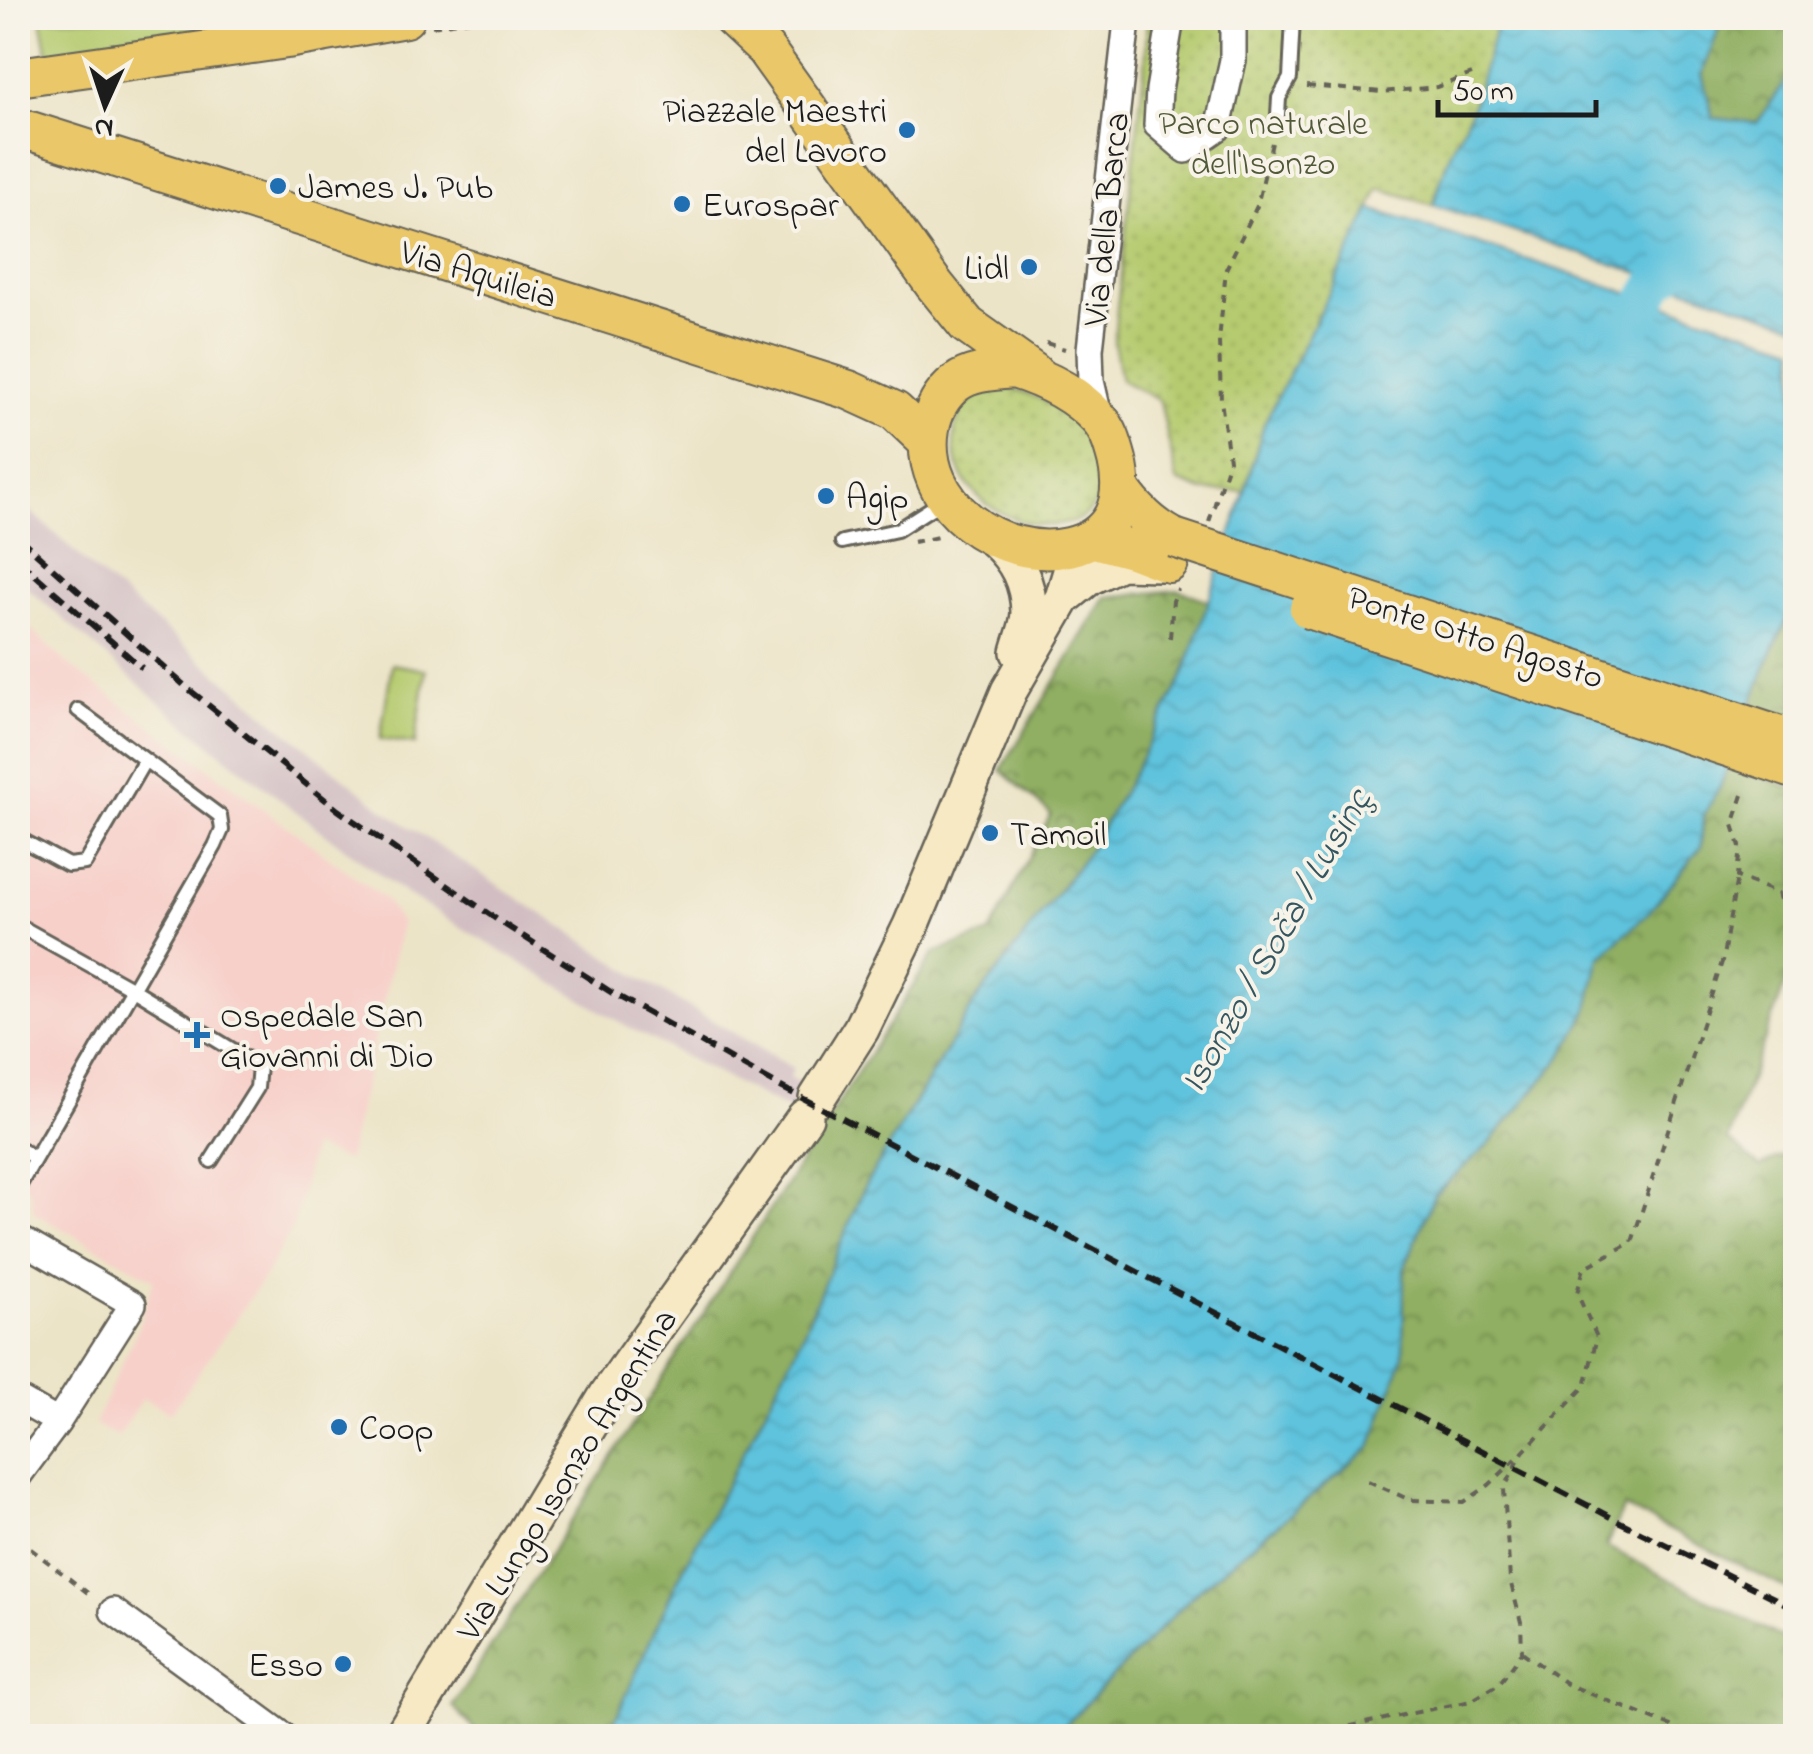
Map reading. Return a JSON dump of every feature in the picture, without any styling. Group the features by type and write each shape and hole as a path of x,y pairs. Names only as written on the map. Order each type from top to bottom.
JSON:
{"main road":[{"path":"18,75 292,28 405,18"},
{"path":"732,18 765,49 933,284 967,325 1041,359 1060,386 1100,420 1112,439 1120,474 1119,502 1111,522 1086,542"},
{"name":"Via Aquileia","path":"18,127 844,388 895,411 928,442"},
{"path":"1041,359 1014,369 982,372 956,383 934,409 928,442 932,468 946,499 968,522 996,540 1055,550 1086,542 1183,553"},
{"path":"1120,488 1132,505 1183,553"},
{"name":"Via Lungo Isonzo Argentina","path":"996,540 1021,570 1029,614 1010,691"},
{"name":"Via Lungo Isonzo Argentina","path":"402,1736 608,1394 811,1107 861,1029 911,926 1010,691 1063,598 1086,542"},
{"path":"1063,598 1089,577 1120,562 1183,553"},
{"name":"Ponte Otto Agosto","path":"1183,553 1784,751"}],"street":[{"name":"Via della Barca","path":"1100,420 1090,350 1126,30 1124,18"},
{"path":"1171,18 1157,125 1186,150 1218,128 1233,60 1233,18"},
{"path":"18,1238 133,1304 58,1422 18,1476"},
{"path":"18,1398 58,1422"},
{"path":"113,1611 284,1736"}],"lane":[{"path":"1278,115 1280,98 1290,78 1292,18"},
{"path":"842,542 897,530 946,499"},
{"path":"18,1188 222,830 220,816 78,710"},
{"path":"18,838 68,865 86,863 146,760"},
{"path":"18,925 258,1066 257,1088 211,1161"},
{"path":"18,1148 34,1158"}],"path":[{"path":"1287,84 1382,92 1437,87 1472,74"},
{"path":"1170,638 1183,553 1215,510 1229,460 1219,341 1226,269 1257,206 1278,115"},
{"path":"1041,359 1072,348"},
{"path":"1368,1481 1410,1500 1464,1502 1524,1452 1585,1386 1597,1337 1577,1293 1584,1268 1632,1242 1722,962 1740,846 1734,824 1743,795"},
{"path":"1737,877 1778,893 1796,958"},
{"path":"1303,1736 1471,1701 1498,1684 1522,1652 1521,1622 1510,1580 1504,1490 1524,1452"},
{"path":"18,1539 113,1611"},
{"path":"1522,1652 1566,1684 1696,1736"}],"shaded area":[{"path":"18,499 93,569 388,813 643,980 793,1068 790,1078 812,1087 796,1114 626,1026 409,896 187,726 18,580"},
{"name":"Ospedale San Giovanni di Dio","path":"18,618 70,666 386,900 401,924 347,1161 312,1147 293,1225 267,1273 171,1413 142,1398 118,1436 94,1425 137,1331 154,1279 34,1213 30,1190 18,1183"}],"green space":[{"path":"41,18 250,18 48,55"},
{"name":"Parco naturale dell'Isonzo","path":"1147,18 1499,18 1471,111 1449,156 1433,205 1379,188 1354,247 1264,424 1245,491 1203,491 1177,481 1160,401 1121,380 1114,343"},
{"path":"1723,18 1795,18 1795,68 1757,123 1712,118 1702,74"},
{"path":"1014,389 1062,411 1091,442 1100,484 1094,504 1080,518 1056,525 1019,521 986,503 961,472 956,459 955,430 966,406 991,391"},
{"path":"1179,590 1209,601 1184,675 1090,849 975,1002 865,1186 796,1350 675,1585 608,1736 480,1736 453,1706 934,953 990,933 1051,814 1001,770 1106,597"},
{"path":"1795,602 1795,723 1784,720 1759,776 1795,789 1795,981 1787,979 1728,1140 1760,1167 1795,1149 1795,1593 1624,1507 1606,1546 1795,1645 1795,1736 1054,1736 1196,1592 1371,1447 1403,1357 1404,1269 1434,1195 1489,1144 1561,1058 1587,1012 1599,957 1649,912 1701,847 1703,816 1720,787 1768,660"},
{"path":"392,664 426,670 415,744 380,739"}],"water":[{"path":"1499,18 1723,18 1702,74 1713,118 1757,123 1795,68 1795,324 1433,205 1449,156 1471,111"},
{"path":"1371,209 1795,347 1795,602 1768,660 1720,787 1703,816 1701,847 1649,912 1600,957 1587,1012 1561,1058 1489,1144 1434,1195 1404,1269 1403,1357 1371,1447 1196,1592 1054,1736 608,1736 675,1585 796,1350 865,1186 975,1002 1090,849 1184,675 1264,424"}],"waterway":[{"name":"Isonzo / Soča / Lusinç","path":"1622,343 1658,281 1700,248"}],"railway":[{"path":"18,537 186,687 338,810 499,921 614,994 777,1085 1618,1521 1796,1609"},
{"path":"18,560 142,668"}],"place":[{"name":"Piazzale Maestri del Lavoro","path":"907,130"},
{"name":"James J. Pub","path":"278,186"},
{"name":"Eurospar","path":"682,204"},
{"name":"Lidl","path":"1029,267"},
{"name":"Agip","path":"826,496"},
{"name":"Tamoil","path":"990,833"},
{"name":"Ospedale San Giovanni di Dio","path":"197,1035"},
{"name":"Coop","path":"339,1427"},
{"name":"Esso","path":"343,1664"}]}
